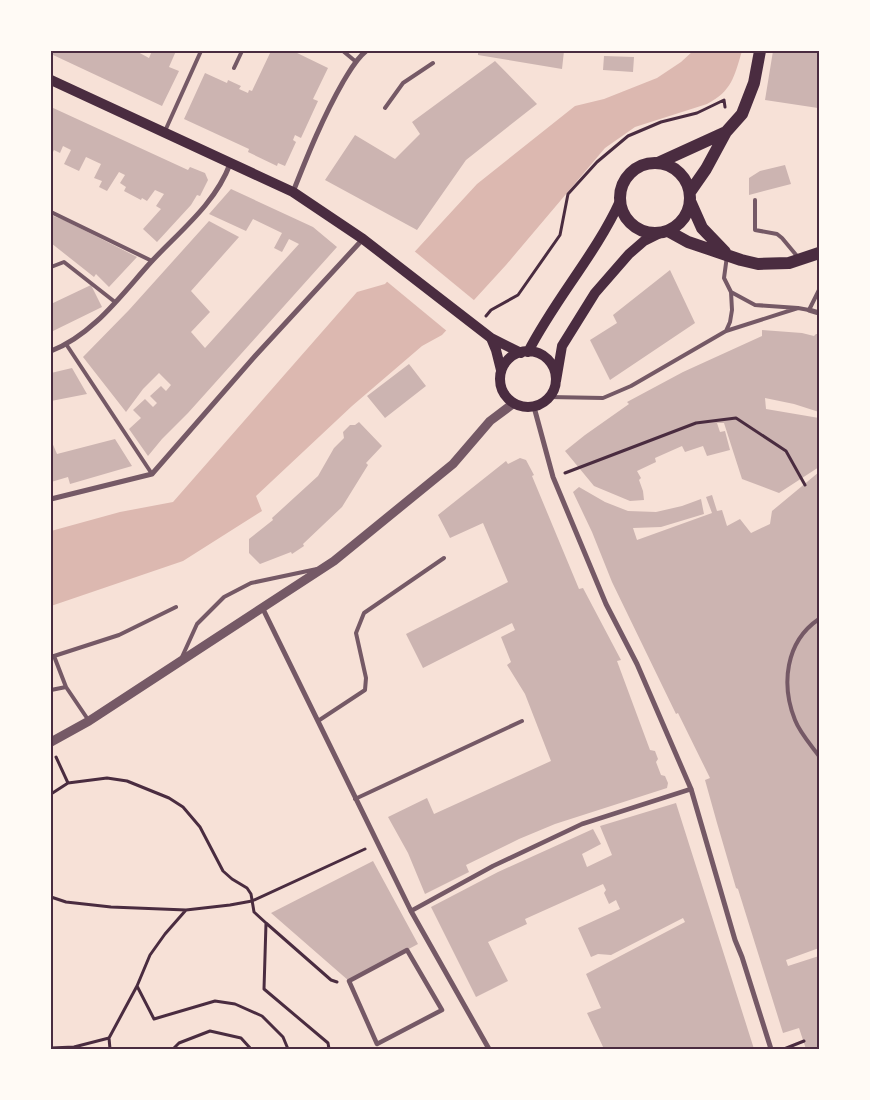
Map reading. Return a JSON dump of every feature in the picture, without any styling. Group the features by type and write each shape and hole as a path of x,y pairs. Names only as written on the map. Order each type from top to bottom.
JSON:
{"main road":[{"path":"491,338 501,370 500,383 503,392 514,403 522,406 534,407 549,397 554,391 562,346 595,293 644,241 676,226 688,211 690,197 726,132 742,114 754,83 760,51"},
{"path":"51,80 293,192 363,239 491,338 524,352 543,356 551,364 556,381"},
{"path":"658,163 726,132"},
{"path":"501,370 514,355 524,352 610,224 620,200 622,185 630,173 638,167 648,163 658,163 669,166 679,172 686,181 702,228 727,254"},
{"path":"620,200 622,209 630,223 645,231 664,232 741,260 758,264 789,263 819,253"}],"street":[{"path":"293,192 312,143 334,98 355,61 366,51"},
{"path":"51,351 66,344 94,324 211,200 230,164"},
{"path":"51,499 152,474 256,355 363,239"},
{"path":"810,310 819,313"},
{"path":"51,742 88,721 325,567 453,464 490,421 514,403"},
{"path":"534,407 553,477 606,604 637,664 691,789 735,940 771,1049"},
{"path":"262,607 411,911 489,1049"},
{"path":"411,911 493,866 582,824 691,789"},
{"path":"407,950 442,1010 377,1044 349,981 407,950"}],"lane":[{"path":"164,132 201,51"},
{"path":"234,68 242,51"},
{"path":"343,51 355,61"},
{"path":"385,108 403,82 433,63"},
{"path":"755,200 756,230 777,234 800,260"},
{"path":"51,212 152,261"},
{"path":"726,331 732,310 731,292 724,278 727,254"},
{"path":"51,267 64,262 115,302"},
{"path":"731,292 755,305 810,310 819,290"},
{"path":"549,397 603,398 630,386 726,331 798,308"},
{"path":"66,344 152,474"},
{"path":"318,721 365,690 366,678 356,633 364,613 444,558"},
{"path":"180,662 197,624 224,597 251,583 325,567"},
{"path":"88,721 66,687 53,656 119,635 176,607"},
{"path":"819,618 801,634 794,646 786,681 795,722 819,756"},
{"path":"51,690 66,687"},
{"path":"356,798 522,721"}],"path":[{"path":"477,327 491,310 518,295 560,235 568,194 597,162 628,136 661,122 697,113 724,100 726,132"},
{"path":"578,468 696,423 736,418 786,451 805,485"},
{"path":"55,752 68,784"},
{"path":"51,794 68,784 107,778 127,781 169,798 183,807 200,827 223,871 247,888 251,894 254,912 266,923 264,989 328,1043 328,1049"},
{"path":"51,897 66,902 112,907 186,910 252,901 378,843"},
{"path":"110,1049 109,1038 137,986 150,955 164,934 186,910"},
{"path":"137,986 154,1019 215,1001 235,1004 262,1016 283,1037 288,1049"},
{"path":"173,1049 179,1042 210,1031 241,1038 250,1049"},
{"path":"51,1048 74,1047 109,1038"},
{"path":"784,1049 804,1041"}],"shaded area":[{"path":"693,51 742,51 734,76 722,94 707,104 635,127 605,148 506,265 442,335 422,346 352,406 256,496 262,511 183,561 51,606 51,531 120,512 173,502 357,292 385,284 477,184 575,106 604,99 657,78 681,62"}],"pier":[{"path":"413,250 475,301 448,332 385,280"}],"building":[{"path":"51,51 136,51 149,58 152,51 176,51 169,67 179,71 162,106 51,54"},
{"path":"271,51 293,51 328,68 313,99 318,101 301,138 295,135 293,140 296,142 285,166 278,163 277,166 248,152 249,149 184,119 205,73 227,83 228,80 241,86 239,89 248,93 249,90 252,91"},
{"path":"478,51 564,51 562,69 478,55"},
{"path":"773,51 819,51 818,108 765,100"},
{"path":"604,56 634,57 633,72 603,70"},
{"path":"495,61 537,104 466,160 417,230 325,180 355,135 395,159 420,134 412,122"},
{"path":"51,107 188,170 190,167 205,173 208,180 200,196 197,195 191,205 157,242 143,229 161,209 156,206 164,194 155,190 147,201 142,198 141,200 124,191 126,187 120,183 125,175 119,172 107,191 99,187 102,181 94,178 101,164 86,157 79,171 64,164 71,150 63,146 60,153 54,150 51,156"},
{"path":"785,165 791,184 749,195 749,178 760,171"},
{"path":"231,189 313,227 337,247 148,456 129,429 141,418 133,410 145,399 153,407 157,403 150,396 161,386 166,391 171,385 159,373 143,389 126,412 83,357 129,310 209,221 239,237 191,291 210,312 191,332 205,348 299,244 289,239 282,252 274,248 282,233 253,219 246,231 209,214"},
{"path":"51,215 137,257 109,287 96,274 94,277 51,243"},
{"path":"670,270 695,323 610,380 590,340 617,323 613,315"},
{"path":"91,285 102,307 51,332 51,304"},
{"path":"762,330 802,333 814,336 819,334 819,412 765,398 766,409 819,418 819,467 779,493 742,479 724,423 717,423 720,432 725,431 730,450 707,456 703,446 685,452 682,446 655,458 656,462 637,471 641,478 639,480 644,500 630,501 594,486 565,451 629,404 627,402 683,372 762,336"},
{"path":"409,364 426,386 385,418 367,396"},
{"path":"72,368 87,394 51,401 51,373"},
{"path":"359,422 382,446 366,463 368,465 342,507 303,544 304,546 292,554 291,552 260,564 249,553 249,539 273,520 272,518 318,476 334,448 344,438 343,432 350,425 355,425"},
{"path":"115,439 132,466 70,484 68,477 51,482 51,440 57,454"},
{"path":"520,458 526,460 534,475 532,476 579,589 583,588 621,660 617,661 650,750 655,751 658,759 656,762 661,775 665,776 668,783 667,788 555,824 519,839 466,865 469,872 425,894 408,853 388,817 427,798 434,814 551,761 525,694 507,665 511,662 501,637 515,630 512,623 423,668 406,634 508,582 483,523 450,538 438,515 506,461 508,464"},
{"path":"819,472 819,948 786,960 788,966 819,956 819,1049 806,1049 799,1028 783,1033 717,823 705,780 710,778 678,713 676,714 612,582 592,532 573,492 579,487 605,502 628,511 656,512 701,499 704,514 661,527 633,528 637,540 712,513 706,497 712,495 717,511 722,510 727,526 740,519 751,533 770,524 772,511"},
{"path":"676,803 754,1049 604,1049 587,1013 601,1008 586,974 685,922 683,918 611,955 598,954 591,957 578,928 620,909 616,900 609,904 604,893 606,890 603,884 525,919 527,924 488,942 508,981 476,997 431,907 498,872 593,829 601,844 582,854 587,867 612,855 600,826"},
{"path":"373,861 418,944 349,981 271,913"}]}
